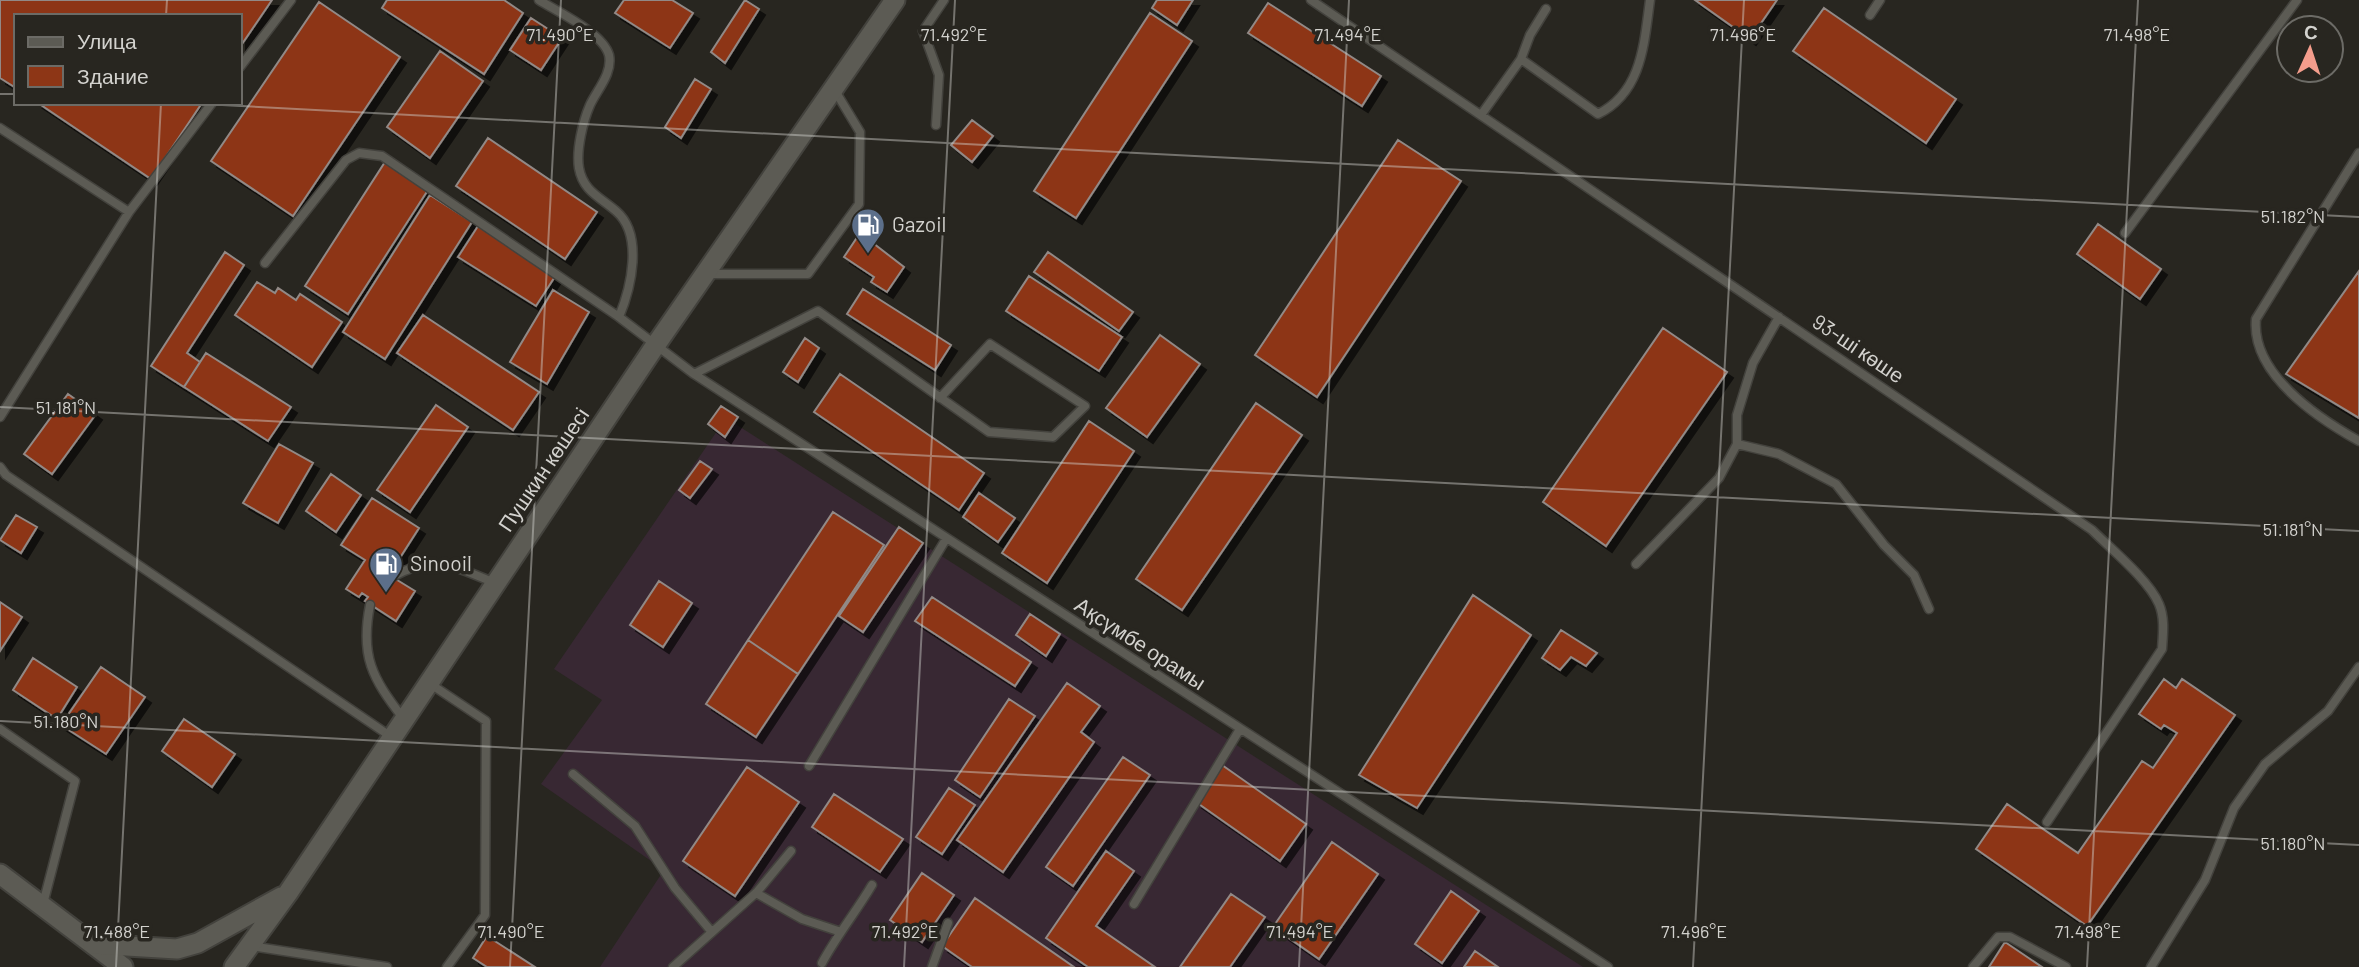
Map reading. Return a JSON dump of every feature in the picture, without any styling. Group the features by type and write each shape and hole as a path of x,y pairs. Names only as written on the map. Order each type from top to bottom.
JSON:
{"main road":[{"name":"Пушкин көшесі","path":"234,967 288,893 390,736 654,346 895,0"},
{"path":"0,874 123,967"},
{"path":"93,944 177,949 198,943 288,893"}],"lane":[{"path":"242,64 290,0"},
{"path":"539,0 602,40 609,56 609,70 589,107 578,165 590,192 618,212 629,226 631,273 628,296 619,317"},
{"path":"936,125 939,75 923,31 944,0"},
{"name":"93-ші көше","path":"1311,0 2092,530 2141,580 2159,604 2163,626 2162,649 2047,822"},
{"path":"1521,59 1598,114 1624,96 1641,63 1650,0"},
{"path":"1870,15 1880,0"},
{"path":"2124,233 2297,0"},
{"path":"1481,115 1521,59 1530,35 1546,9"},
{"path":"706,274 808,274 859,204 860,132 834,89"},
{"path":"0,417 129,212 210,105"},
{"path":"0,128 129,212"},
{"name":"Ақсүмбе орамы","path":"265,262 346,160 367,152 382,156 619,317 694,374 1608,967"},
{"path":"2359,153 2256,318 2254,338 2278,382 2359,441"},
{"path":"694,374 818,311 940,398 989,432 1053,437 1085,407 990,344 940,398"},
{"path":"1636,564 1719,478 1737,444 1737,415 1753,363 1779,317"},
{"path":"1737,444 1779,454 1836,484 1884,545 1914,575 1929,609"},
{"path":"0,467 6,475 390,736"},
{"path":"809,766 946,539"},
{"path":"392,577 412,566 430,563 456,566 495,583"},
{"path":"370,605 366,651 377,684 403,718"},
{"path":"2151,967 2205,880 2234,808 2264,764 2328,711 2359,667"},
{"path":"427,682 486,721 485,915 447,967"},
{"path":"0,729 75,781 43,904"},
{"path":"1134,904 1240,729"},
{"path":"573,774 635,826 675,888 711,931"},
{"path":"673,967 756,893 791,851"},
{"path":"822,963 838,932 853,918 872,885"},
{"path":"756,893 802,919 838,932"},
{"path":"932,967 948,923"},
{"path":"1973,967 1998,937 2010,937 2066,967"},
{"path":"248,946 387,967"}],"shaded area":[{"path":"726,418 1583,967 600,967 664,870 541,784 602,700 554,669"}],"building":[{"path":"0,0 272,0 242,44 242,14 14,14 14,87 0,78"},
{"path":"387,0 504,0 523,13 484,74 382,8"},
{"path":"624,0 672,0 693,13 670,48 615,13"},
{"path":"745,0 759,9 725,63 711,52"},
{"path":"1157,0 1193,0 1177,25 1152,8"},
{"path":"1695,0 1777,0 1750,39"},
{"path":"319,2 400,57 293,216 211,161"},
{"path":"1268,3 1381,76 1362,106 1248,33"},
{"path":"1824,8 1956,99 1926,143 1793,51"},
{"path":"1150,13 1192,41 1076,218 1034,191"},
{"path":"531,18 562,38 541,70 510,50"},
{"path":"440,51 483,81 430,158 387,127"},
{"path":"695,79 711,89 681,138 665,127"},
{"path":"41,105 201,105 151,179"},
{"path":"972,120 993,136 972,162 951,145"},
{"path":"488,138 597,212 565,259 456,186"},
{"path":"1398,140 1461,181 1317,397 1255,355"},
{"path":"385,162 428,190 348,314 305,286"},
{"path":"430,195 472,222 385,359 343,332"},
{"path":"2098,224 2161,269 2140,299 2077,254"},
{"path":"478,226 556,275 536,306 458,257"},
{"path":"860,233 904,267 887,292 871,282 874,277 844,257"},
{"path":"225,252 244,265 187,353 200,362 184,387 151,366"},
{"path":"1048,252 1133,312 1119,331 1034,272"},
{"path":"2359,271 2359,418 2286,374"},
{"path":"1029,276 1122,337 1099,371 1006,311"},
{"path":"257,282 275,293 278,288 296,300 300,294 342,322 312,367 235,315"},
{"path":"863,289 951,345 935,370 847,314"},
{"path":"553,290 589,312 547,384 510,362"},
{"path":"423,315 539,392 513,430 397,353"},
{"path":"1663,328 1727,372 1606,546 1543,502"},
{"path":"1160,335 1200,364 1147,437 1106,408"},
{"path":"805,338 819,348 798,382 783,372"},
{"path":"206,353 291,407 268,441 184,387"},
{"path":"840,374 984,473 959,510 814,412"},
{"path":"68,394 96,414 52,474 24,454"},
{"path":"1256,403 1302,435 1182,610 1136,579"},
{"path":"436,405 468,427 410,512 377,490"},
{"path":"721,406 738,417 725,437 708,424"},
{"path":"1089,421 1134,451 1047,583 1002,553"},
{"path":"279,444 313,463 278,523 243,503"},
{"path":"700,461 712,469 690,498 679,490"},
{"path":"331,474 361,495 336,532 306,511"},
{"path":"979,493 1015,518 998,542 963,517"},
{"path":"372,498 419,528 389,575 415,591 396,621 365,601 368,597 362,593 359,597 346,589 365,560 341,545"},
{"path":"833,512 884,545 798,674 748,640"},
{"path":"16,515 37,527 21,553 0,540"},
{"path":"899,527 923,543 863,632 839,616"},
{"path":"659,581 692,603 663,647 630,625"},
{"path":"1473,595 1531,635 1417,808 1359,775"},
{"path":"932,597 1031,662 1015,686 915,621"},
{"path":"0,602 22,617 0,651"},
{"path":"1030,614 1060,634 1046,656 1016,635"},
{"path":"1561,630 1597,653 1586,666 1571,657 1560,670 1542,658"},
{"path":"748,640 798,674 756,737 706,704"},
{"path":"33,658 77,687 57,719 13,690"},
{"path":"101,667 145,697 106,754 61,725"},
{"path":"2164,679 2176,688 2182,679 2235,715 2087,926 1976,849 2007,804 2078,853 2142,761 2153,768 2177,733 2164,725 2161,729 2139,714"},
{"path":"1067,683 1100,706 1081,732 1094,742 1003,872 957,840"},
{"path":"1009,699 1035,716 980,797 955,780"},
{"path":"184,719 235,754 212,787 162,751"},
{"path":"1123,757 1150,775 1073,886 1046,867"},
{"path":"1222,765 1306,824 1280,861 1196,802"},
{"path":"747,767 799,802 735,896 683,861"},
{"path":"949,788 975,805 942,854 916,837"},
{"path":"834,794 903,839 880,872 812,827"},
{"path":"1332,842 1378,874 1319,959 1273,927"},
{"path":"1106,851 1134,871 1096,926 1155,967 1088,967 1046,938"},
{"path":"922,873 954,895 922,942 890,920"},
{"path":"1451,891 1479,911 1442,963 1415,944"},
{"path":"1231,894 1265,917 1230,967 1180,967"},
{"path":"975,898 1074,967 972,967 942,946"},
{"path":"487,936 535,967 487,967 473,958"},
{"path":"2005,942 2042,967 1989,967"},
{"path":"1475,951 1498,967 1464,967"}],"place":[{"name":"Gazoil","path":"868,255"},
{"name":"Sinooil","path":"386,594"}]}
